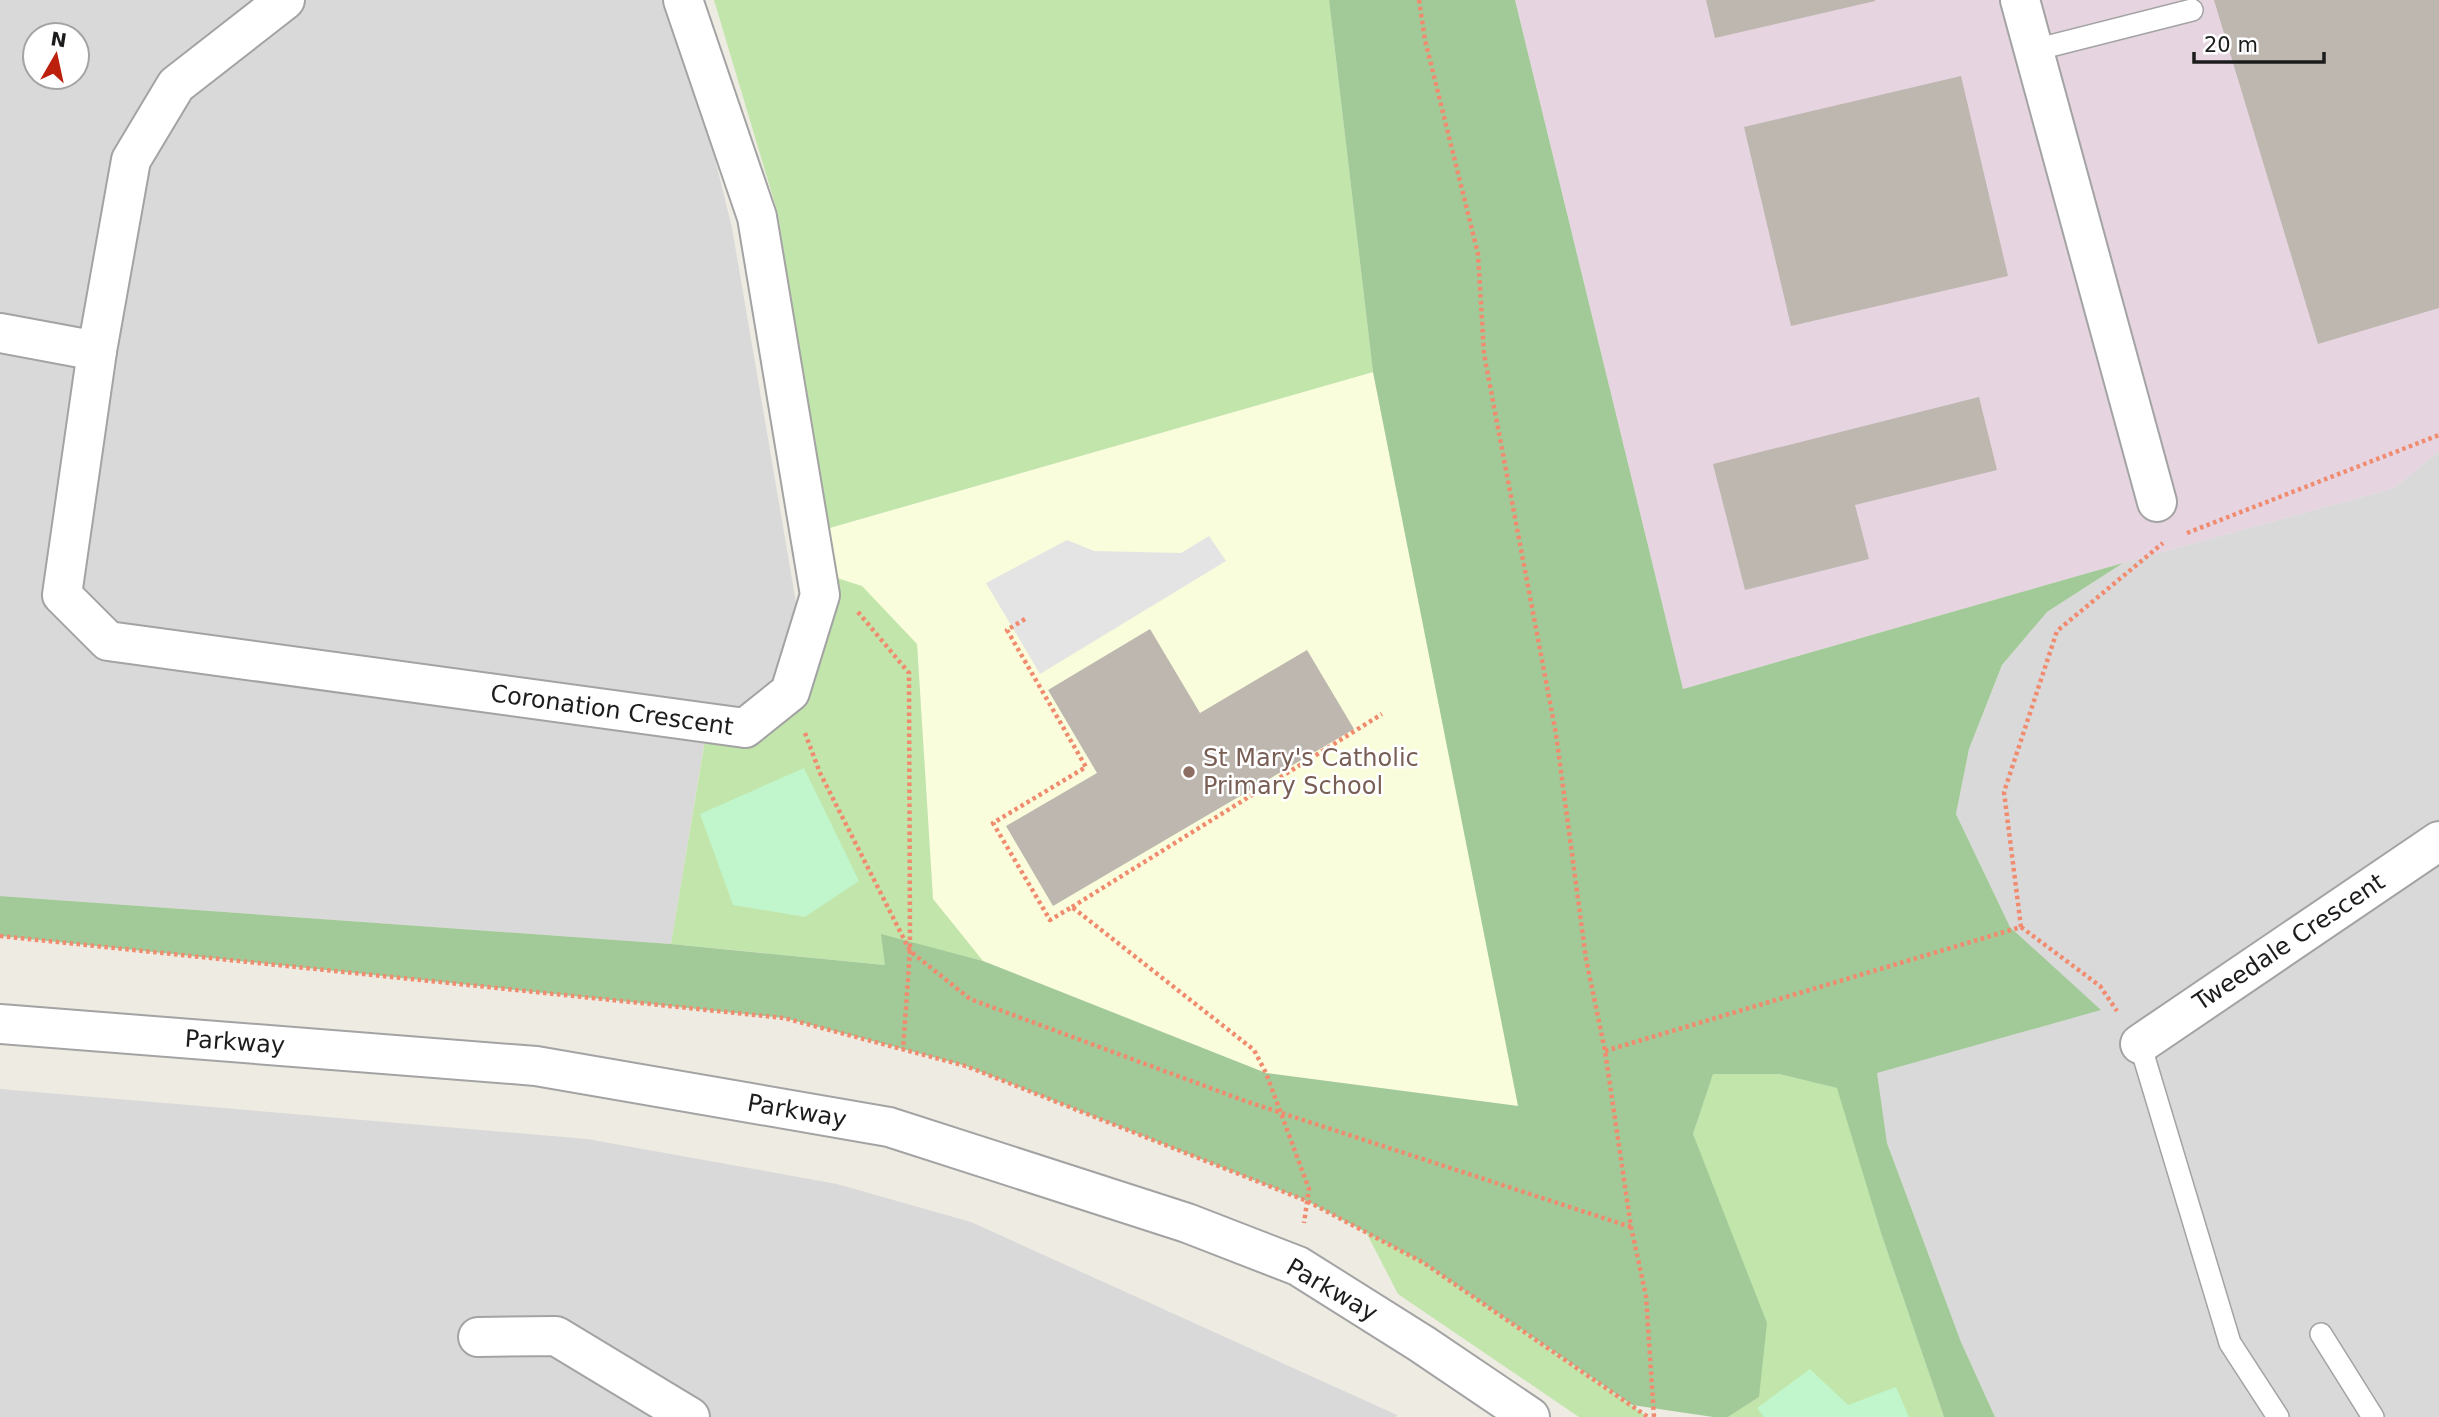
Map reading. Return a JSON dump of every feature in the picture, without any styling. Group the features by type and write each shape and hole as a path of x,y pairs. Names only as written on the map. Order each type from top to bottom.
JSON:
{"street":[{"name":"Coronation Crescent","path":"285,0 176,85 131,160 97,351 62,595 107,641 745,728 790,692 820,595 757,217 683,0"},
{"path":"2020,0 2157,502"},
{"path":"0,333 97,351"},
{"name":"Tweedale Crescent","path":"2140,1044 2439,841"},
{"name":"Parkway","path":"0,1024 536,1066 889,1127 1187,1223 1298,1266 1423,1344 1530,1417"},
{"path":"478,1337 556,1336 690,1417"}],"lane":[{"path":"2034,50 2192,10"},
{"path":"2140,1044 2230,1343 2278,1417"},
{"path":"2321,1334 2373,1417"}],"path":[{"path":"1419,0 1425,40 1478,254 1484,354 1556,734 1586,959 1605,1051 1631,1227 1646,1296 1654,1417"},
{"path":"2140,1044 2100,986 2021,927 2004,792 2057,631 2166,540 2439,435"},
{"path":"2157,502 2166,540"},
{"path":"820,595 852,605 909,673 910,951 903,1049"},
{"path":"1025,619 1007,630 1086,767 993,823 1050,920 1382,714"},
{"path":"820,773 910,951 970,999 1280,1113 1631,1227"},
{"path":"1072,907 1254,1050 1309,1189 1298,1266"},
{"path":"1605,1051 2021,927"}],"shaded area":[{"path":"0,0 676,0 732,228 799,620 779,692 746,717 708,720 671,944 0,896"},
{"path":"1515,0 2439,0 2439,451 2394,488 1683,689"},
{"name":"St Mary's Catholic Primary School","path":"1373,372 1519,1106 1266,1073 983,961 933,899 917,644 834,577 826,529"},
{"path":"2439,451 2439,1417 1995,1417 1961,1342 1887,1143 1876,1072 2100,1010 2010,927 1956,814 1969,749 2002,665 2047,612 2123,563 2394,488"},
{"path":"1209,536 1226,561 1040,674 986,583 1067,540 1094,551 1181,553"},
{"path":"804,768 859,881 805,917 733,905 700,814"},
{"path":"0,1089 587,1139 837,1184 971,1222 1397,1415 0,1417"},
{"path":"1810,1369 1848,1405 1896,1387 1909,1417 1764,1417 1757,1408"}],"green space":[{"path":"714,0 1329,0 1373,372 826,529 778,214"},
{"path":"1329,0 1515,0 1683,689 2123,563 2047,612 2002,665 1969,749 1956,814 2010,927 2101,1010 1877,1073 1887,1143 1961,1342 1995,1417 1944,1417 1881,1233 1837,1088 1779,1074 1713,1074 1693,1134 1767,1323 1759,1397 1728,1417 1713,1417 1632,1405 1424,1263 1307,1201 966,1066 784,1018 0,936 0,896 671,944 885,965 881,934 983,961 1266,1073 1518,1106 1373,372"},
{"path":"834,577 862,586 917,644 933,899 983,961 882,935 886,965 671,944 706,734 752,738"},
{"path":"1713,1073 1779,1074 1838,1088 1881,1233 1944,1417 1728,1417 1759,1397 1693,1134"},
{"path":"1366,1232 1424,1263 1648,1417 1579,1417 1398,1294"}],"building":[{"path":"1706,0 1875,0 1875,1 1715,38"},
{"path":"2214,0 2439,0 2439,308 2318,344"},
{"path":"1961,76 2008,276 1791,326 1744,127"},
{"path":"1979,397 1997,470 1855,505 1869,559 1745,590 1713,464"},
{"path":"1150,629 1200,713 1307,650 1354,729 1053,906 1006,826 1097,773 1048,690"}],"place":[{"name":"St Mary's Catholic Primary School","path":"1189,772"}]}
